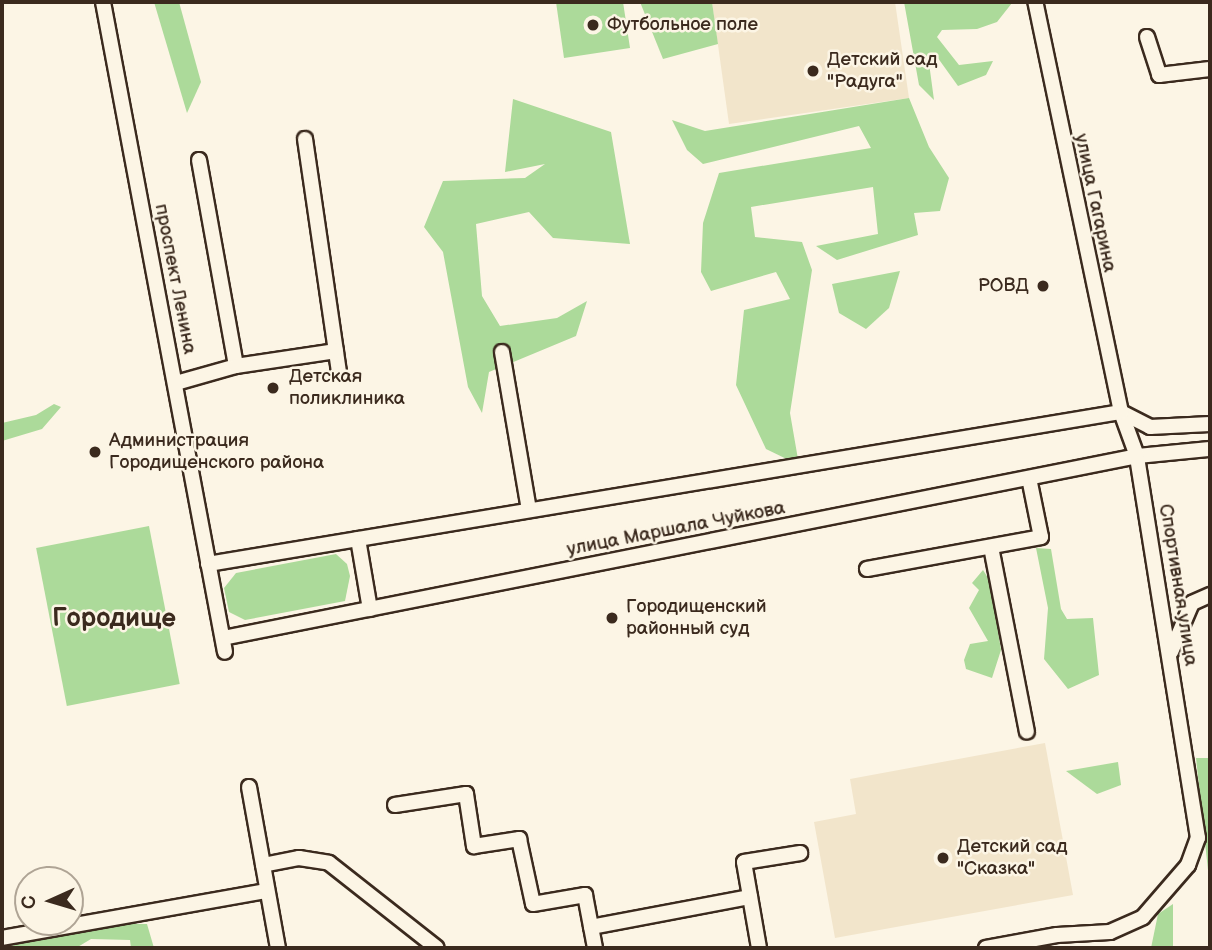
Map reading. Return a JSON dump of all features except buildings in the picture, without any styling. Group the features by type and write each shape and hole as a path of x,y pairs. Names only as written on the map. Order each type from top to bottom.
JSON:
{"street":[{"name":"проспект Ленина","path":"103,2 224,645"},
{"name":"улица Гагарина","path":"1035,2 1121,412 1137,456"},
{"path":"1147,37 1159,75 1210,69"},
{"path":"305,139 339,372"},
{"path":"199,160 236,366"},
{"path":"176,383 236,366 336,351"},
{"path":"502,352 529,510"},
{"path":"1121,412 1150,427 1210,424"},
{"name":"улица Маршала Чуйкова","path":"208,564 1121,412"},
{"name":"улица Маршала Чуйкова","path":"224,645 370,610 1137,456 1210,449"},
{"name":"Спортивная улица","path":"986,948 1054,942 1110,932 1143,917 1188,865 1198,838 1137,456"},
{"path":"867,569 1041,537 1029,478"},
{"path":"358,538 370,610"},
{"path":"991,547 1027,732"},
{"path":"1170,656 1192,603 1210,594"},
{"path":"249,787 278,948"},
{"path":"395,805 466,794 474,846 519,839 533,904 585,894 595,948"},
{"path":"759,948 744,863 800,853"},
{"path":"263,865 299,858 329,863 436,948"},
{"path":"2,938 268,891"},
{"path":"591,926 750,897"}],"shaded area":[{"name":"Детский сад \"Радуга\"","path":"712,2 895,2 909,98 729,124"},
{"name":"Детский сад \"Сказка\"","path":"1045,743 1073,895 835,938 814,822 856,814 850,779"}],"green space":[{"path":"154,2 179,2 201,82 187,113"},
{"name":"Футбольное поле","path":"556,2 623,2 630,48 564,58"},
{"path":"640,2 712,2 718,44 663,59"},
{"path":"904,2 1012,3 997,22 977,29 942,30 937,37 959,65 993,61 986,75 958,86 935,54 929,63 934,100 919,85"},
{"path":"909,98 929,147 949,178 940,211 914,213 918,235 837,260 816,246 878,234 873,187 751,207 755,237 802,242 812,270 790,413 799,465 766,449 736,385 744,310 790,299 776,272 711,291 701,272 703,223 719,173 871,148 859,126 703,164 687,150 672,120 705,131"},
{"path":"513,99 611,132 630,244 553,238 529,212 476,224 482,296 500,326 557,318 587,301 576,336 489,372 482,413 468,387 443,252 424,227 443,181 525,178 545,164 505,172"},
{"path":"900,271 889,308 866,329 839,313 832,284"},
{"path":"54,404 61,407 42,429 2,441 2,423 36,415"},
{"path":"149,526 180,684 67,706 36,548"},
{"path":"1036,548 1051,549 1061,609 1067,619 1093,618 1099,675 1068,689 1044,659 1048,608"},
{"path":"336,554 347,564 350,576 345,601 245,620 229,612 224,588 236,573"},
{"path":"983,570 990,581 1001,650 992,678 966,669 964,660 970,644 988,641 969,608 979,590 972,583"},
{"path":"1196,758 1210,758 1210,870 1208,870"},
{"path":"1118,762 1121,785 1097,794 1066,771"},
{"path":"1173,904 1173,948 1151,948 1158,914"},
{"path":"147,924 154,948 131,948 130,940 91,939 76,948 2,948 51,936 84,936 84,928"}],"place":[{"name":"Футбольное поле","path":"593,25"},
{"name":"Детский сад \"Радуга\"","path":"813,71"},
{"name":"РОВД","path":"1043,286"},
{"name":"Детская поликлиника","path":"273,388"},
{"name":"Администрация Городищенского района","path":"95,452"},
{"name":"Городищенский районный суд","path":"612,618"},
{"name":"Детский сад \"Сказка\"","path":"943,858"}],"district":[{"name":"Городище","path":"114,619"}]}
